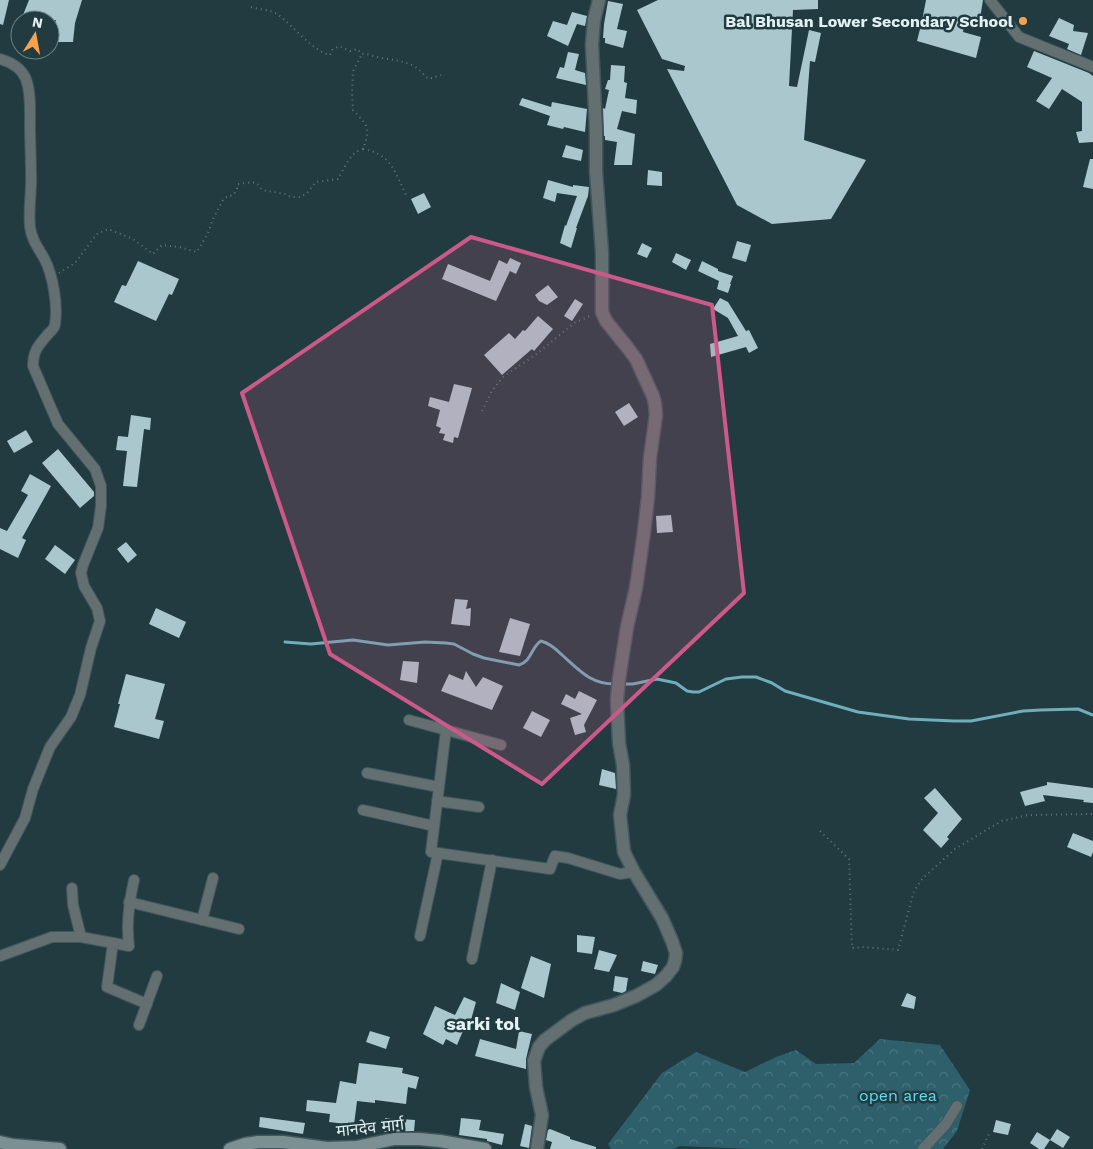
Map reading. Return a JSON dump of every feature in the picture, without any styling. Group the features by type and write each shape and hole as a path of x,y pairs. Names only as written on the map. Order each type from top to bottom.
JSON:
{"main road":[{"name":"मानदेव मार्ग","path":"230,1149 251,1143 271,1141 327,1148 356,1147 394,1139 440,1141 485,1149"},
{"path":"0,1142 60,1149"}],"street":[{"path":"537,1149 542,1115 536,1087 534,1061 539,1048 545,1040 585,1013 636,996 656,985 672,967 676,954 662,918 624,852 620,815 624,795 617,700 627,626 636,588 644,532 650,458 656,415 653,396 636,359 606,321 602,312 603,260 596,172 592,44 594,20 599,0"},
{"path":"990,0 1019,37 1093,67"},
{"path":"0,59 11,62 20,69 26,78 29,88 30,226 32,240 44,259 51,278 56,303 55,327 35,351 33,366 58,424 95,469 101,486 98,528 81,573 84,586 98,608 100,621 91,648 80,696 71,717 50,747 33,789 25,818 0,865"},
{"path":"409,720 501,745"},
{"path":"446,730 431,852 550,869 555,856 568,858 620,874 634,872"},
{"path":"368,773 439,787"},
{"path":"437,801 479,807"},
{"path":"363,810 434,826"},
{"path":"420,936 438,853"},
{"path":"472,959 492,860"},
{"path":"202,920 213,878"},
{"path":"0,956 52,937 81,937 129,946 129,902 134,880"},
{"path":"72,888 73,905 81,937"},
{"path":"129,902 239,929"},
{"path":"113,943 107,987 147,1004"},
{"path":"139,1025 157,976"},
{"path":"923,1149 946,1124 957,1106"}],"path":[{"path":"251,7 259,10 268,10 278,15 306,41 324,54 330,55 332,50 339,46 350,51 357,49 362,54 397,60 417,68 429,79 441,75"},
{"path":"362,54 353,71 352,93 353,110 366,123 368,135 363,149"},
{"path":"51,278 75,263 97,234 108,229 132,239 153,254 162,245 197,252 224,198 233,195 237,191 238,184 254,182 260,185 262,190 285,194 291,197 300,197 316,182 338,179 352,156 358,150 370,150 389,162 398,176 406,195"},
{"path":"482,411 503,377 538,353 574,323 602,312"},
{"path":"820,831 848,859 852,948 898,950 914,891 923,878 955,849 1002,822 1028,815 1093,814"},
{"path":"982,1149 989,1134"}],"highlighted area":[{"path":"471,237 712,305 744,593 542,784 330,654 242,393"}],"green space":[{"name":"open area","path":"880,1039 940,1045 970,1090 957,1131 943,1149 753,1149 680,1146 673,1149 611,1149 608,1144 662,1073 696,1052 745,1072 796,1050 816,1064 854,1063"}],"building":[{"path":"0,0 9,0 3,25 0,24"},
{"path":"29,0 82,0 75,23 73,42 60,42 60,10 25,10"},
{"path":"658,0 818,0 818,9 793,10 789,86 797,87 809,30 821,33 815,62 810,61 804,140 866,160 831,219 772,224 737,205 667,69 684,71 685,66 662,59 637,10"},
{"path":"926,0 983,0 980,19 966,16 963,32 981,37 976,58 917,41"},
{"path":"608,1 623,4 617,29 627,31 623,48 605,43 605,38 603,38"},
{"path":"572,12 587,16 585,26 577,24 568,46 547,36 553,21 567,25"},
{"path":"1059,18 1074,25 1073,31 1088,33 1081,55 1067,49 1069,44 1049,36"},
{"path":"1034,51 1093,76 1093,142 1079,143 1076,132 1082,131 1082,102 1062,89 1049,109 1036,101 1052,78 1027,67"},
{"path":"568,52 579,54 575,70 585,73 586,85 556,78 560,67 564,68"},
{"path":"611,65 625,66 624,82 627,83 625,98 637,100 636,114 622,111 617,129 635,134 632,165 614,165 617,142 605,140 604,136 603,108 605,109 609,90 605,89 608,80 610,80"},
{"path":"522,98 551,107 552,102 587,109 585,132 547,125 550,116 519,105"},
{"path":"566,145 583,150 581,161 562,157"},
{"path":"1090,159 1093,159 1093,189 1083,187"},
{"path":"648,170 662,172 662,186 647,185"},
{"path":"548,180 573,187 573,185 589,187 588,196 571,248 560,243 577,196 557,193 555,202 543,198"},
{"path":"424,193 431,207 418,214 411,199"},
{"path":"737,241 751,245 746,262 732,258"},
{"path":"642,243 652,248 647,258 637,254"},
{"path":"676,253 691,260 686,270 672,262"},
{"path":"510,258 521,263 516,274 510,271 496,301 442,279 448,264 490,281 499,260 507,264"},
{"path":"138,261 179,279 172,295 169,294 156,321 114,302 122,285 126,286"},
{"path":"702,261 718,269 718,271 733,276 728,293 717,289 719,281 698,271"},
{"path":"548,285 558,297 547,305 539,301 535,295"},
{"path":"720,298 728,302 746,331 749,330 758,348 749,353 746,347 711,357 710,344 738,336 728,318 713,309"},
{"path":"575,299 583,304 572,321 564,316"},
{"path":"538,316 553,329 534,351 532,349 502,375 484,355 509,333 515,339"},
{"path":"454,384 472,388 458,438 454,437 453,443 443,440 445,434 439,433 441,428 436,426 440,410 428,406 430,397 449,402"},
{"path":"629,403 638,417 624,426 615,412"},
{"path":"131,415 151,418 150,430 144,429 137,487 123,486 127,451 116,450 118,436 128,437"},
{"path":"26,430 33,442 14,453 7,441"},
{"path":"58,449 94,492 94,496 80,508 42,463"},
{"path":"30,474 51,486 22,538 26,540 18,558 0,549 0,528 7,531 28,495 21,491"},
{"path":"671,515 673,532 657,533 656,516"},
{"path":"126,542 137,555 128,563 117,549"},
{"path":"55,545 75,560 65,574 45,559"},
{"path":"455,599 468,600 466,609 471,608 470,626 451,624"},
{"path":"156,608 186,622 179,638 149,624"},
{"path":"510,618 530,624 520,656 499,652"},
{"path":"403,661 419,662 417,683 400,680"},
{"path":"466,671 476,687 483,677 503,686 492,710 441,691 449,674 463,680"},
{"path":"126,674 165,684 155,719 164,721 159,739 114,727"},
{"path":"579,691 597,700 584,725 586,732 575,735 570,718 582,714 561,704 566,694 575,699"},
{"path":"532,711 550,720 541,737 523,728"},
{"path":"602,769 615,773 616,789 599,785"},
{"path":"1047,782 1093,788 1093,803 1083,802 1084,800 1043,795 1045,801 1025,806 1020,792 1047,785"},
{"path":"935,788 962,819 947,837 949,839 941,848 923,830 938,813 924,798"},
{"path":"1073,833 1093,841 1091,857 1067,847"},
{"path":"577,935 595,937 592,954 577,952"},
{"path":"599,950 617,955 609,972 594,969"},
{"path":"531,956 551,964 544,998 521,988"},
{"path":"643,961 658,965 655,974 641,971"},
{"path":"615,976 628,978 626,991 622,993 613,991"},
{"path":"501,983 520,992 515,1010 496,1003"},
{"path":"907,993 916,997 914,1009 901,1006"},
{"path":"464,997 476,1002 471,1020 468,1019 457,1045 446,1039 443,1045 423,1034 435,1006 455,1015"},
{"path":"370,1031 390,1037 386,1049 366,1042"},
{"path":"519,1031 532,1034 526,1059 526,1069 475,1056 480,1039 516,1049"},
{"path":"359,1063 403,1068 402,1073 419,1077 416,1089 408,1087 406,1104 375,1100 375,1103 357,1101 354,1125 329,1122 330,1114 306,1111 307,1100 336,1103 340,1081 356,1084"},
{"path":"260,1117 305,1123 303,1134 259,1127"},
{"path":"385,1118 415,1120 414,1131 384,1132"},
{"path":"461,1118 481,1120 479,1130 504,1134 502,1145 487,1141 487,1139 459,1135"},
{"path":"996,1120 1011,1124 1008,1135 993,1132"},
{"path":"525,1124 532,1126 529,1148 520,1146"},
{"path":"550,1129 570,1137 570,1139 596,1147 596,1149 550,1149 552,1142 546,1140 548,1130"},
{"path":"1057,1129 1070,1137 1063,1148 1050,1140"},
{"path":"1037,1132 1050,1140 1044,1149 1039,1149 1030,1143"}],"waterway":[{"path":"285,642 311,644 353,640 388,645 425,642 446,643 454,644 484,658 519,665 527,660 541,641 554,648 585,675 599,682 615,684"},
{"path":"622,684 633,684 657,679 676,683 687,691 699,692 726,679 756,677 772,683 785,691 858,712 909,719 971,721 1023,711 1078,709 1093,715"}],"place":[{"name":"Bal Bhusan Lower Secondary School","path":"1023,21"}],"district":[{"name":"sarki tol","path":"483,1024"}]}
